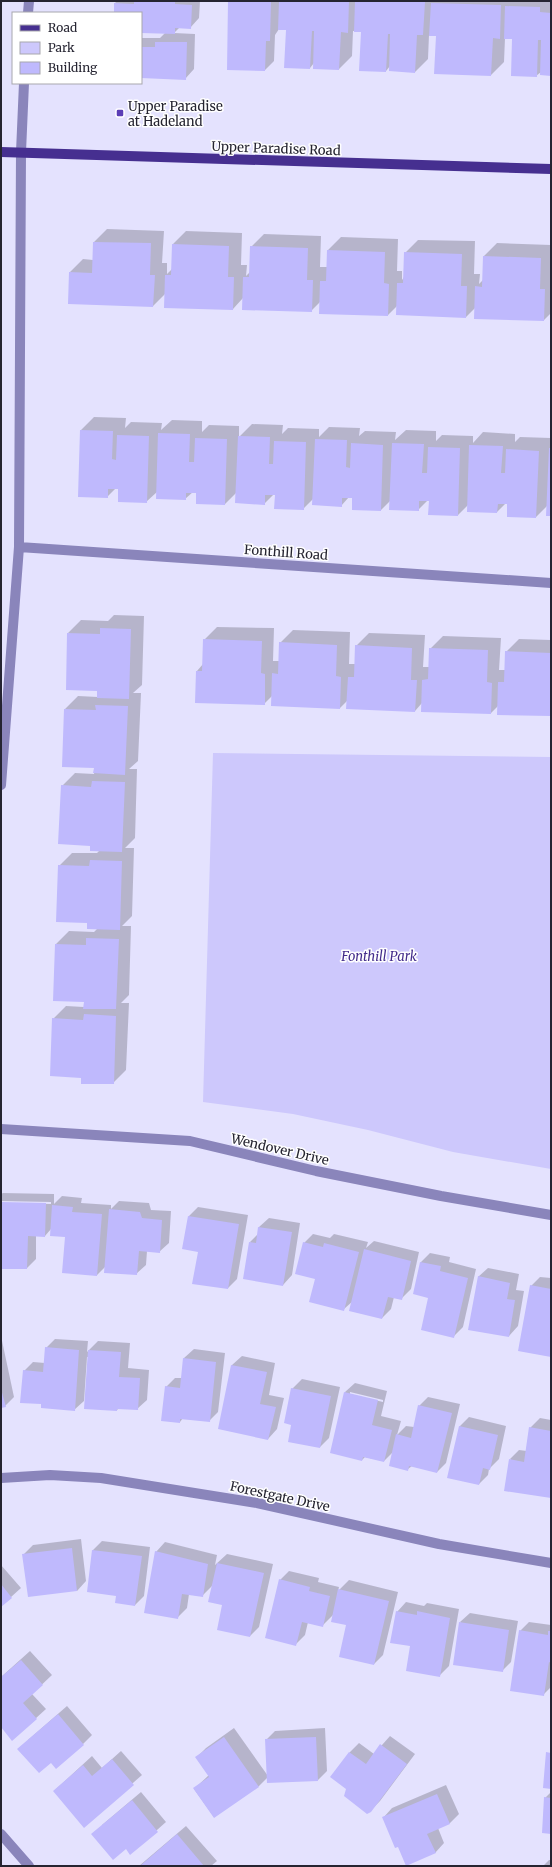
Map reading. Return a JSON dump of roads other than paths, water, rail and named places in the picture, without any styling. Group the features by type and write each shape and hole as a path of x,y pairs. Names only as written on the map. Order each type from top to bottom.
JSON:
{"main road":[{"name":"Upper Paradise Road","path":"1,152 551,170"}],"street":[{"path":"28,12 29,1"},
{"path":"1,785 18,547 21,152 24,84"},
{"name":"Fonthill Road","path":"18,547 551,583"},
{"name":"Wendover Drive","path":"1,1129 190,1140 316,1171 441,1196 551,1215"},
{"name":"Forestgate Drive","path":"1,1478 50,1475 101,1478 257,1503 439,1544 551,1562"},
{"path":"1,1834 29,1866"}],"place":[{"name":"Upper Paradise at Hadeland","path":"120,113"}],"park label":[{"name":"Fonthill Park","path":"379,956"}]}
